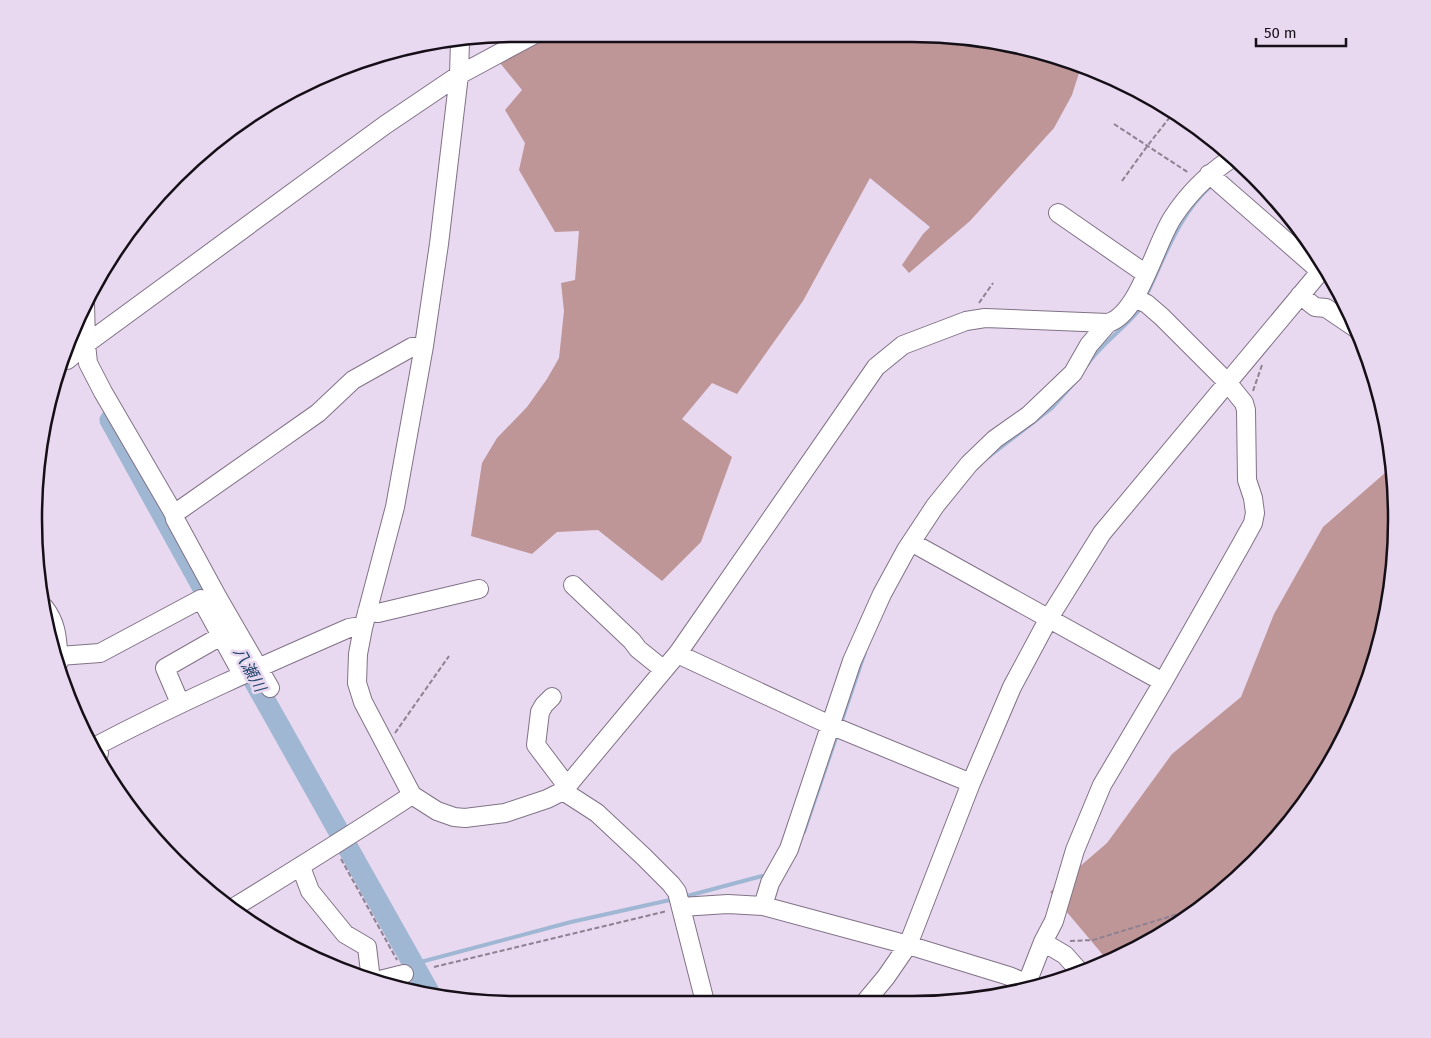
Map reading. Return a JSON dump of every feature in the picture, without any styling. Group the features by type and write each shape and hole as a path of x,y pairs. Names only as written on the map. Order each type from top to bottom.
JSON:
{"street":[{"path":"250,670 255,664 174,514 103,392 79,342 385,124 459,75 520,42"},
{"path":"460,47 459,75 439,244 424,346 395,507 365,620 358,654 357,683 359,693 412,796 445,814 466,818 505,813 547,800 565,789 678,653 876,367 903,345 966,321 985,318 1108,324 1114,322 1136,298 1171,219 1205,178 1227,162"},
{"path":"1205,178 1313,262"},
{"path":"1058,213 1146,274"},
{"path":"870,996 908,945 971,783 1012,687 1049,618 1102,533 1319,272"},
{"path":"1300,295 1316,307 1326,308 1345,322"},
{"path":"1029,980 1043,942 1054,921 1075,850 1102,785 1253,523 1255,513 1247,480 1246,410 1244,403 1227,382 1162,317 1147,304 1136,298"},
{"path":"763,906 770,883 789,849 855,653 882,594 912,542 935,506 969,464 995,439 1029,415 1073,372 1089,345 1108,324"},
{"path":"174,514 318,412 353,380 412,347 424,346"},
{"path":"912,542 1163,682"},
{"path":"572,585 632,640 638,649 664,670"},
{"path":"99,744 250,670 352,627 378,613 479,589"},
{"path":"64,658 100,653 201,598 221,636 250,670 270,688"},
{"path":"180,703 165,668 221,636"},
{"path":"678,653 830,725 971,783"},
{"path":"552,697 540,712 536,745 565,789 597,813 644,857 677,892 703,996"},
{"path":"239,904 412,796"},
{"path":"300,867 310,891 345,934 367,947 370,971"},
{"path":"681,907 728,904 763,906 908,945 1023,982"},
{"path":"1043,942 1065,955 1075,966"},
{"path":"391,977 404,974"}],"path":[{"path":"1122,181 1169,118"},
{"path":"1114,124 1205,178"},
{"path":"966,321 993,283"},
{"path":"1246,410 1263,362"},
{"path":"385,743 392,737 449,656"},
{"path":"340,841 404,974"},
{"path":"434,967 681,907"},
{"path":"1043,942 1092,940 1179,914"}],"shaded area":[{"path":"539,42 912,42 974,47 1005,52 1035,59 1079,73 1072,95 1054,128 970,221 909,273 902,265 930,227 870,178 803,301 737,394 712,383 682,419 732,457 701,542 662,581 598,530 557,532 532,554 471,536 482,463 497,438 527,407 559,358 564,311 561,283 575,280 579,231 555,232 519,170 525,143 505,110 522,90 500,63"},
{"path":"1386,473 1388,519 1387,550 1379,612 1363,672 1339,730 1308,784 1290,809 1249,856 1202,897 1177,915 1150,932 1103,955 1050,892 1107,843 1172,754 1241,697 1274,614 1323,527"}],"waterway":[{"path":"1148,292 1182,221 1212,185"},
{"path":"1087,365 1099,350 1140,309"},
{"path":"987,458 1052,408 1076,381"},
{"name":"八瀬川","path":"110,420 215,610"},
{"path":"841,723 865,652"},
{"name":"八瀬川","path":"239,654 426,986"},
{"path":"804,832 838,732"},
{"path":"687,896 762,876"},
{"path":"413,964 571,922 670,900"}]}
